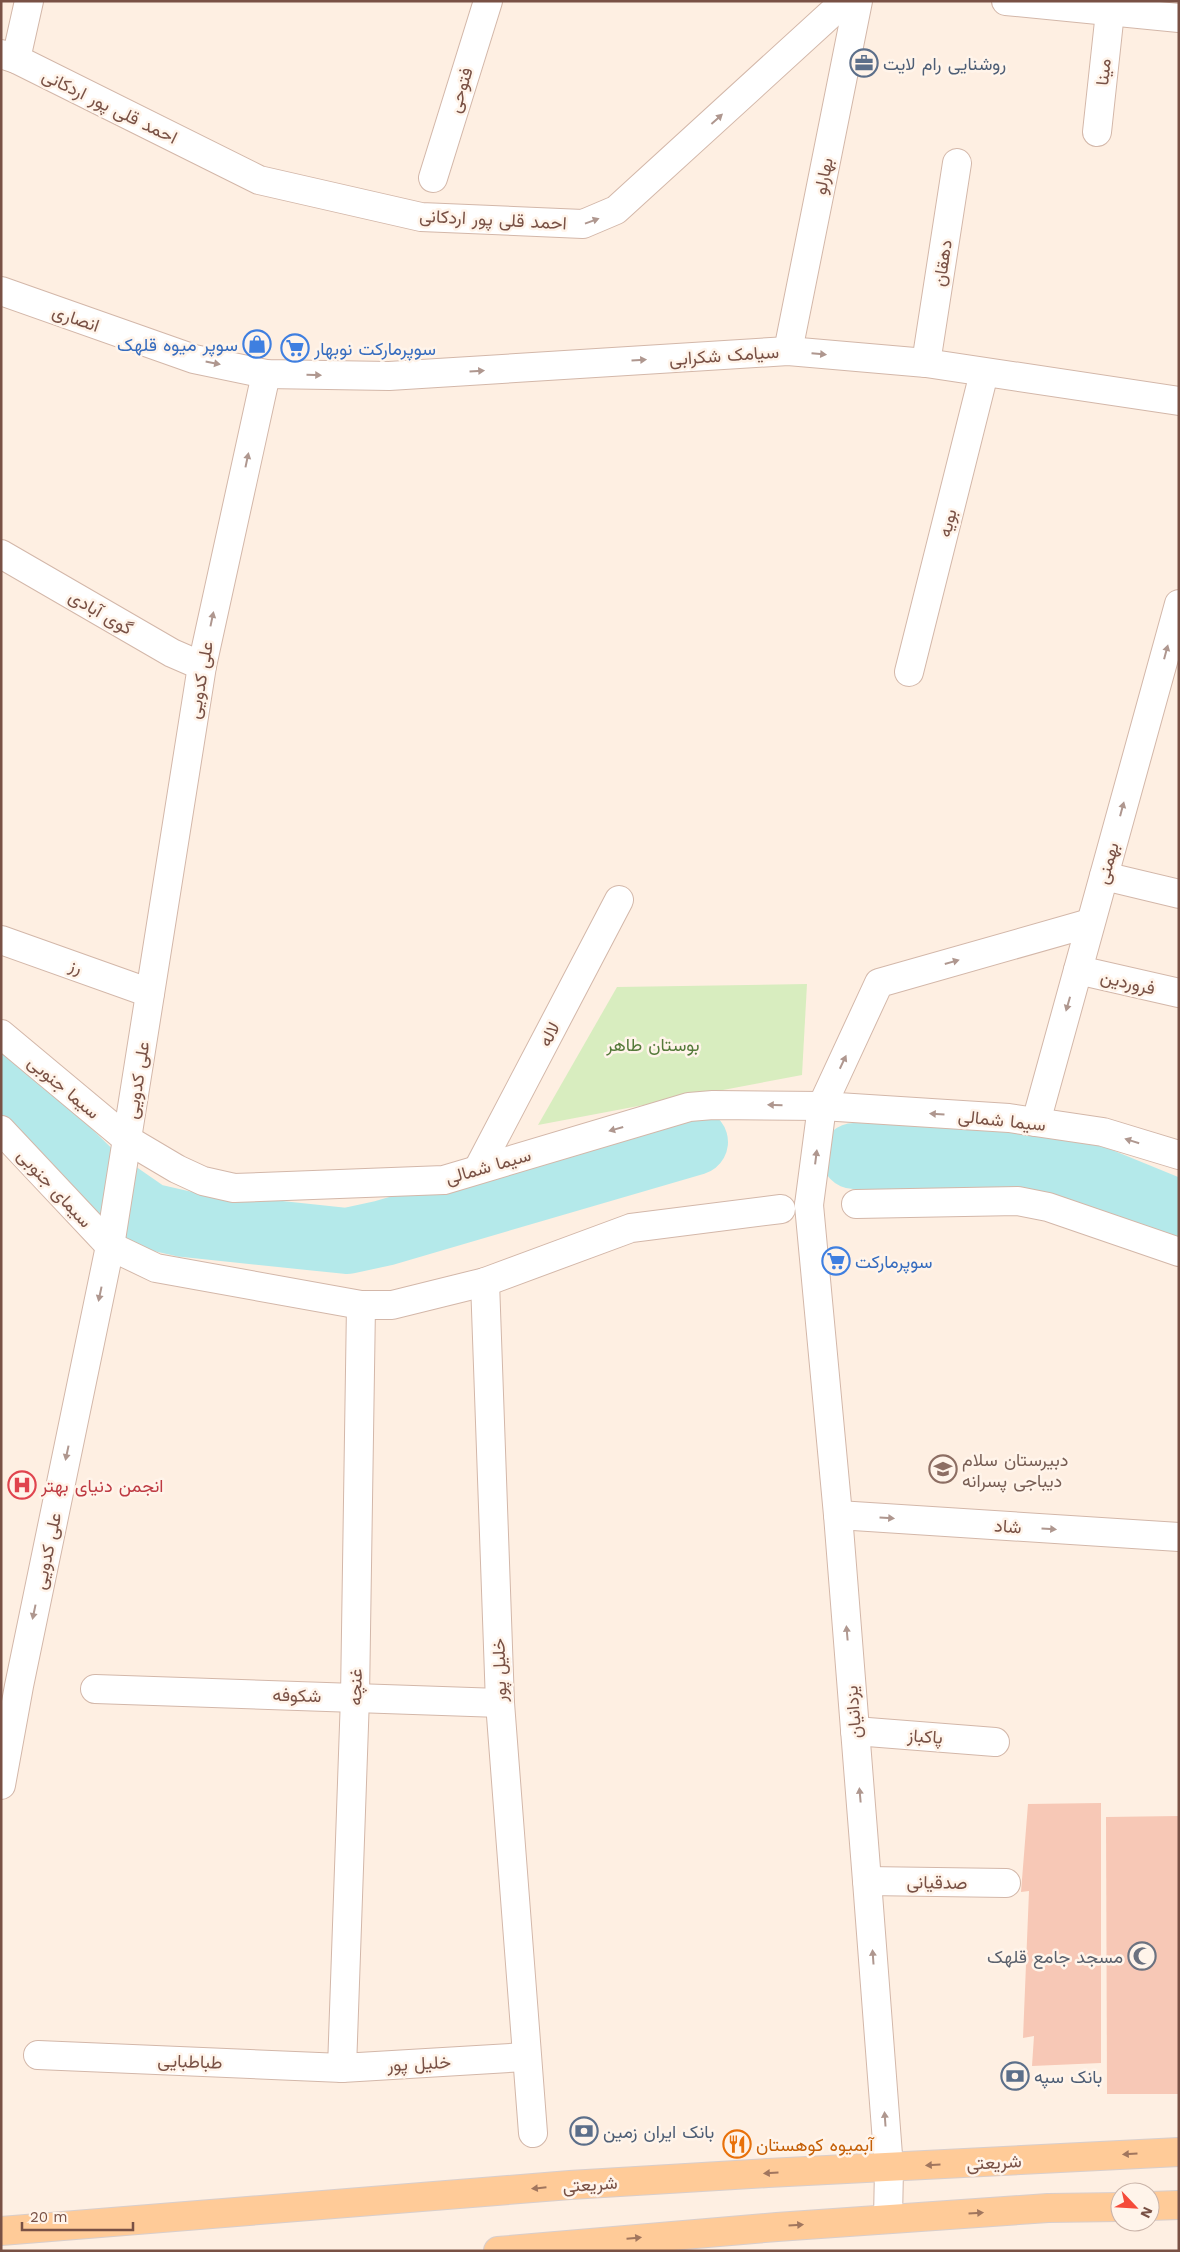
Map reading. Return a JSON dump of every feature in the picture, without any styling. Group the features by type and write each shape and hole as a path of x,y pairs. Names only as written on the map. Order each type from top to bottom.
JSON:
{"main road":[{"name":"شریعتی","path":"1,2231 570,2185 1179,2152"},
{"path":"1160,2206 1179,2206"},
{"path":"498,2251 596,2246 888,2219 1048,2208 1110,2207"}],"street":[{"path":"9,57 29,1"},
{"name":"فتوحی","path":"433,178 488,1"},
{"name":"احمد قلی پور اردکانی","path":"9,57 259,180 421,217 583,224 616,210 845,1"},
{"name":"بهارلو","path":"788,351 858,1"},
{"path":"1008,1 1179,18"},
{"name":"مینا","path":"1097,132 1110,12"},
{"name":"دهقان","path":"926,364 957,163"},
{"name":"انصاری","path":"1,292 194,359 266,374"},
{"name":"سیامک شکرابی","path":"266,374 389,376 788,351 926,364 1179,401"},
{"name":"بویه","path":"909,672 984,373"},
{"name":"علی کدویی","path":"1,1785 19,1686 110,1246 202,666 266,374"},
{"name":"گوی آبادی","path":"1,554 172,653 202,666"},
{"name":"بهمنی","path":"1036,1122 1179,604"},
{"path":"1104,876 1179,894"},
{"name":"لاله","path":"478,1168 619,900"},
{"path":"822,1106 879,983 1090,923"},
{"name":"رز","path":"1,940 150,993"},
{"name":"فروردین","path":"1078,970 1179,994"},
{"name":"سیما جنوبی","path":"1,1034 128,1140"},
{"name":"سیما شمالی","path":"128,1140 177,1169 203,1181 234,1188 444,1180 478,1168 689,1107 712,1104 822,1106 1009,1118 1103,1132 1179,1155"},
{"name":"یزدانیان","path":"822,1106 809,1205 838,1515 867,1881 888,2168 888,2219"},
{"name":"سیمای جنوبی","path":"1,1130 110,1246"},
{"path":"856,1204 1018,1201 1048,1207 1179,1252"},
{"path":"110,1246 156,1268 361,1305 392,1305 485,1282 631,1228 781,1209"},
{"name":"خلیل‌ پور","path":"485,1282 500,1703 533,2133"},
{"name":"غنچه","path":"342,2068 355,1697 361,1305"},
{"name":"شاد","path":"838,1515 1179,1537"},
{"name":"شکوفه","path":"95,1689 500,1703"},
{"name":"پاکباز","path":"855,1731 995,1742"},
{"name":"صدقیانی","path":"867,1881 1006,1883"},
{"name":"طباطبایی","path":"38,2055 342,2068"},
{"name":"خلیل‌ پور","path":"342,2068 526,2057"}],"green space":[{"name":"بوستان طاهر","path":"807,984 802,1075 538,1125 617,987"}],"building":[{"path":"1101,1803 1101,2063 1032,2066 1034,2036 1023,2038 1029,1891 1021,1892 1028,1804"},
{"name":"مسجد جامع قلهک","path":"1179,1816 1179,2094 1107,2094 1106,1817"}],"waterway":[{"path":"1,1086 97,1180 149,1216 184,1224 347,1241 384,1233 695,1142"},
{"path":"854,1156 1052,1161 1179,1213"}],"place":[{"name":"روشنایی رام لایت","path":"864,63"},
{"name":"سوپر میوه قلهک","path":"257,344"},
{"name":"سوپرمارکت نوبهار","path":"295,348"},
{"name":"سوپرمارکت","path":"836,1261"},
{"name":"دبیرستان سلام دیباجی پسرانه","path":"943,1469"},
{"name":"انجمن دنیای بهتر","path":"22,1485"},
{"name":"مسجد جامع قلهک","path":"1142,1956"},
{"name":"بانک سپه","path":"1015,2076"},
{"name":"بانک ایران زمین","path":"584,2131"},
{"name":"آبمیوه کوهستان","path":"737,2144"}]}
